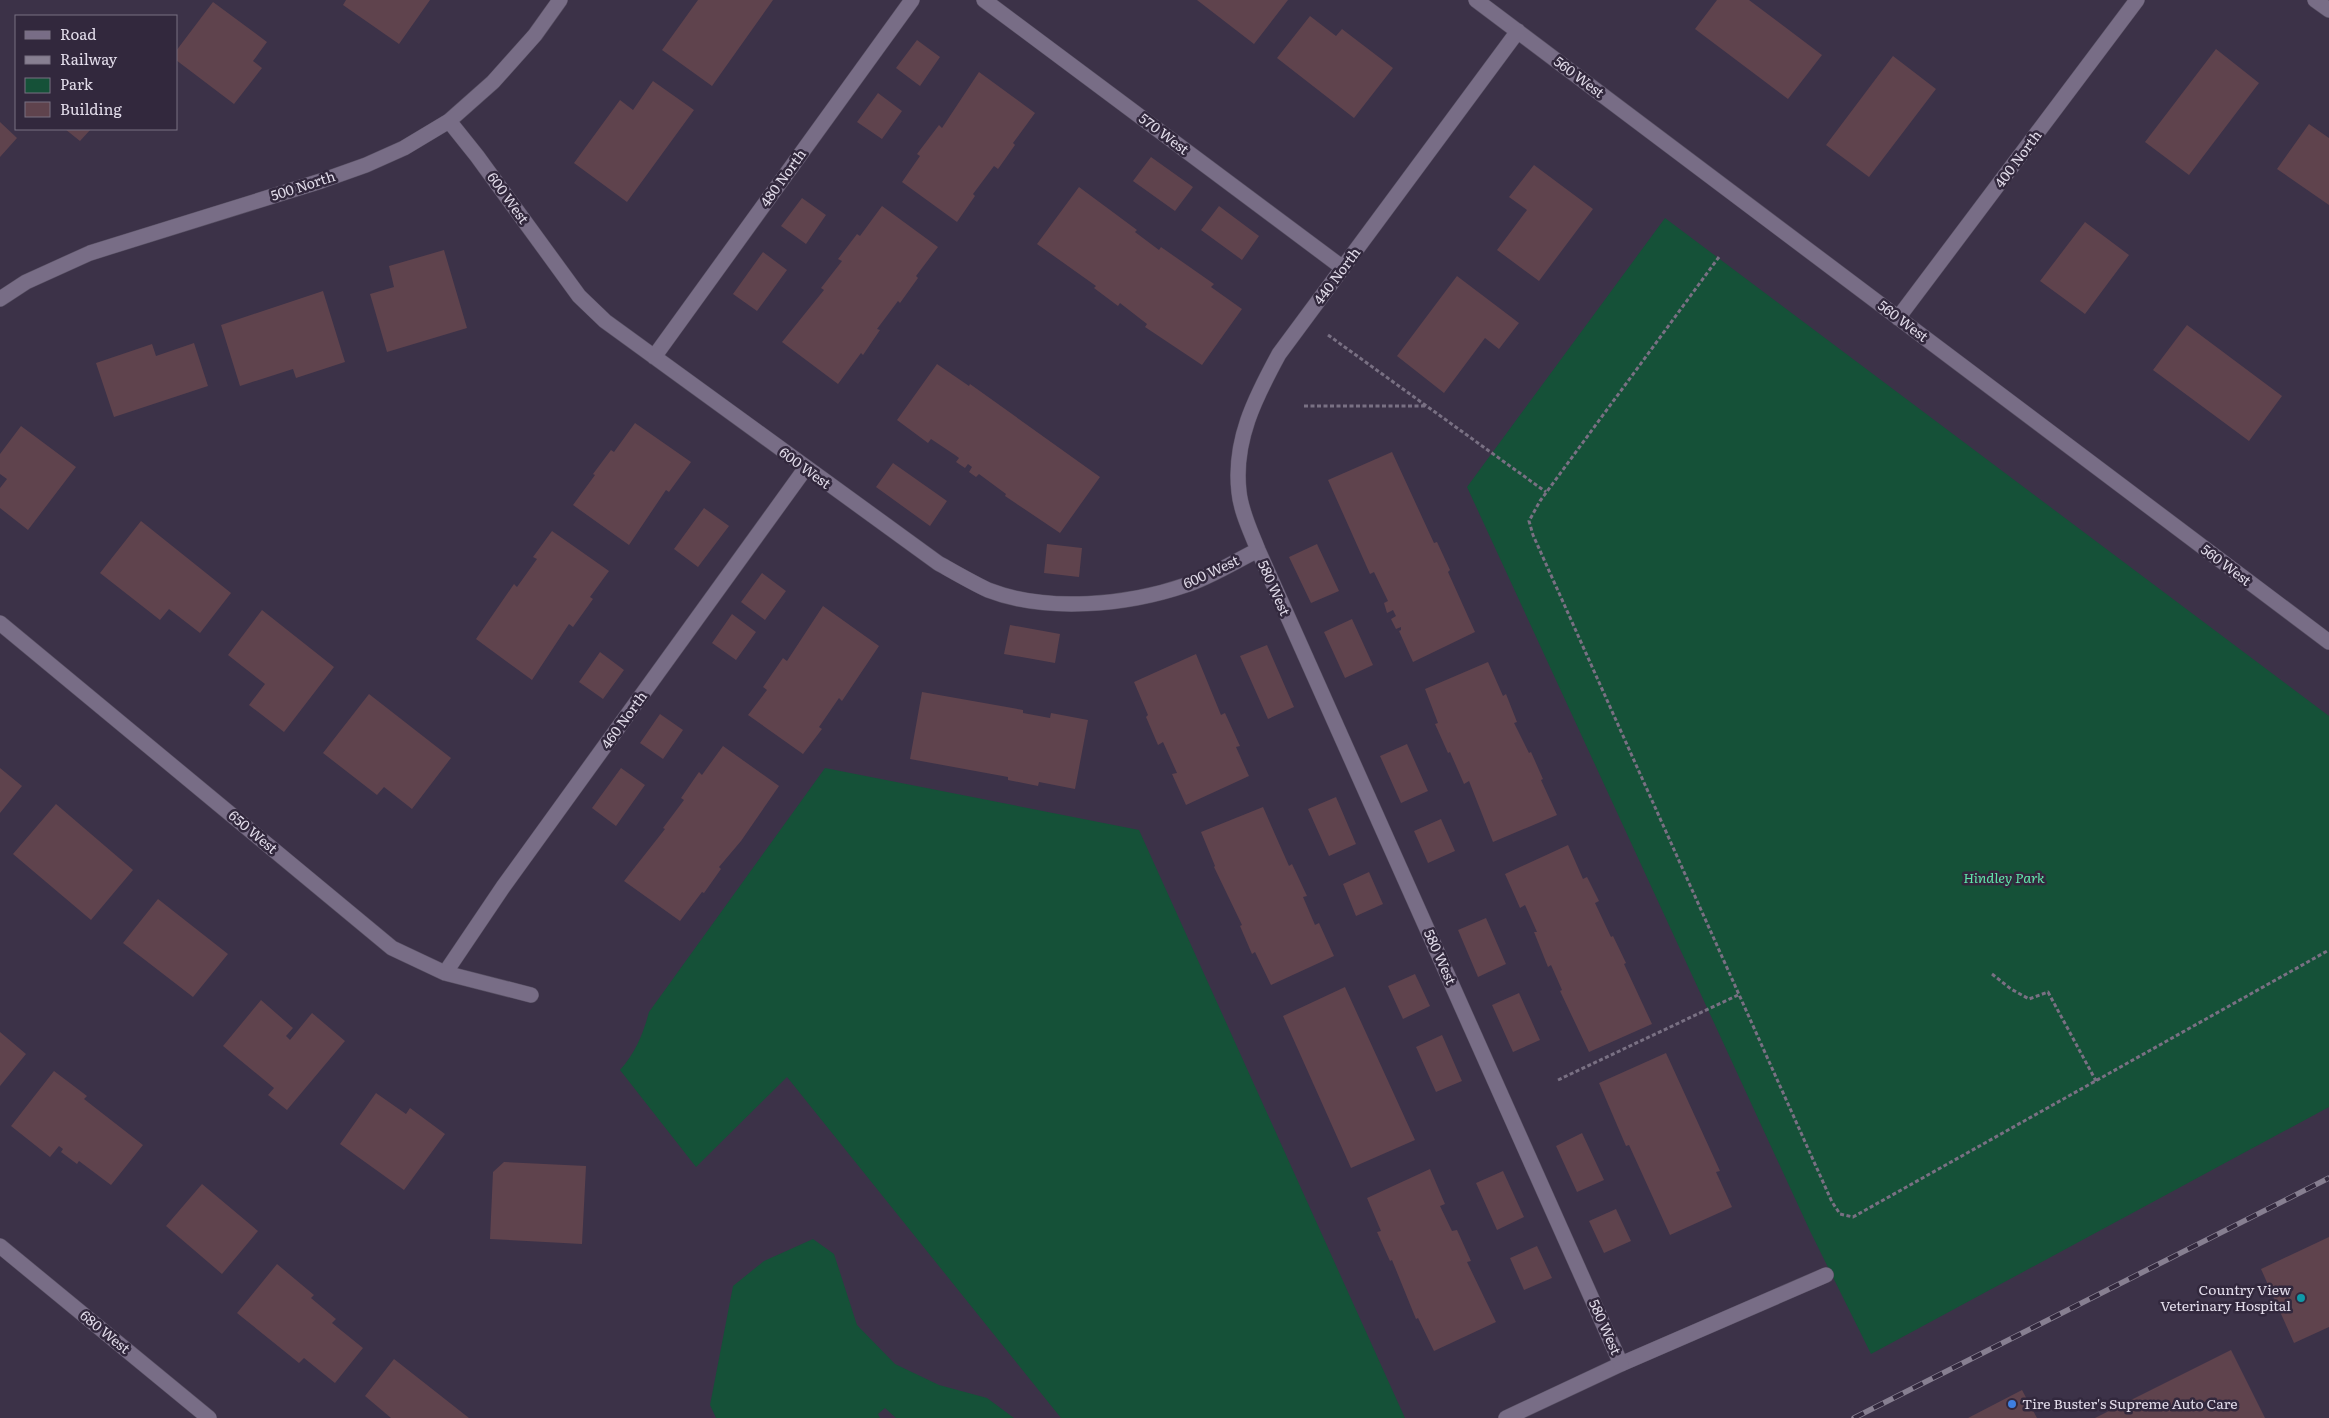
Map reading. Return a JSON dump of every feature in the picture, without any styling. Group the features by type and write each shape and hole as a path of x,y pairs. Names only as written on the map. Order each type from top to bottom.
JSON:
{"street":[{"name":"500 North","path":"0,299 26,282 90,253 366,165 404,148 449,121 493,82 535,35 560,0"},
{"name":"480 North","path":"654,357 912,0"},
{"name":"570 West","path":"984,0 1343,268"},
{"name":"560 West","path":"1476,0 2329,642"},
{"name":"400 North","path":"1898,318 2137,0"},
{"path":"2315,0 2329,10"},
{"name":"440 North","path":"1258,550 1239,492 1241,437 1255,398 1279,354 1518,31"},
{"name":"600 West","path":"449,121 478,156 580,296 605,321 806,469 938,563 989,590 1024,600 1061,604 1100,603 1143,597 1187,585 1258,550"},
{"name":"460 North","path":"445,973 503,887 806,469"},
{"name":"580 West","path":"1258,550 1621,1364"},
{"name":"650 West","path":"0,623 392,948 445,973 531,995"},
{"name":"680 West","path":"0,1246 209,1418"},
{"path":"1506,1418 1621,1364 1826,1275"}],"path":[{"path":"1720,257 1546,492 1530,521 1533,535 1738,995 1832,1202 1840,1214 1853,1217 2329,950"},
{"path":"1328,335 1546,492"},
{"path":"1304,406 1428,406"},
{"path":"1992,974 2010,989 2029,999 2048,992 2096,1081"},
{"path":"1558,1080 1738,995"}],"green space":[{"name":"Hindley Park","path":"1665,218 2329,716 2329,1107 1871,1354 1810,1231 1467,487"},
{"path":"825,768 1139,830 1405,1418 1061,1418 787,1077 696,1167 620,1070 638,1043 649,1012"},
{"path":"813,1239 834,1254 857,1325 895,1364 939,1385 987,1398 1014,1418 896,1418 885,1408 878,1414 880,1418 716,1418 710,1405 733,1286 764,1261"}],"building":[{"path":"346,0 430,0 399,44 343,5"},
{"path":"698,0 773,0 712,86 662,50"},
{"path":"1197,0 1288,0 1254,44"},
{"path":"1717,0 1749,0 1822,55 1788,99 1695,29"},
{"path":"213,2 267,42 253,61 262,68 234,104 178,62 178,48"},
{"path":"1310,16 1336,36 1342,29 1393,68 1354,118 1277,58"},
{"path":"917,40 940,57 920,86 896,68"},
{"path":"2216,49 2259,83 2189,175 2145,142"},
{"path":"1893,56 1936,89 1869,177 1826,145"},
{"path":"979,72 1035,113 1013,143 1015,145 998,169 994,166 973,194 975,196 957,222 902,182 920,156 917,154 939,125 942,128"},
{"path":"653,81 694,110 627,202 574,163 620,100 633,110"},
{"path":"878,93 902,111 882,139 857,122"},
{"path":"0,122 17,138 0,157"},
{"path":"2309,124 2329,138 2329,205 2277,169"},
{"path":"66,130 90,130 80,141"},
{"path":"1151,157 1193,187 1175,211 1133,181"},
{"path":"1534,165 1593,209 1539,281 1497,250 1527,210 1509,197"},
{"path":"1079,187 1137,230 1135,232 1159,250 1161,247 1214,284 1211,287 1242,309 1202,365 1145,327 1147,324 1120,303 1118,306 1094,288 1096,286 1037,244"},
{"path":"802,198 826,215 806,244 781,226"},
{"path":"882,206 938,247 916,276 918,278 900,303 898,301 877,329 880,330 863,355 861,353 838,384 782,342 824,290 821,288 842,261 838,259 857,234 860,236"},
{"path":"1219,206 1259,236 1242,260 1201,230"},
{"path":"2085,222 2129,255 2085,314 2040,281"},
{"path":"444,250 467,328 387,352 370,294 394,287 389,266"},
{"path":"763,252 787,270 757,311 733,294"},
{"path":"1457,276 1519,323 1499,349 1485,338 1444,393 1397,356"},
{"path":"323,291 345,362 296,378 293,369 240,386 221,325"},
{"path":"2187,325 2282,396 2249,441 2153,370"},
{"path":"194,343 208,386 114,417 96,363 152,344 156,356"},
{"path":"937,364 969,386 970,384 1100,477 1060,533 1005,496 1006,494 979,474 976,477 969,472 972,467 968,464 965,468 956,462 959,458 955,455 931,439 928,443 897,420"},
{"path":"635,423 691,462 669,492 666,490 629,545 573,505 611,450 614,452"},
{"path":"21,426 76,467 28,530 0,508 0,488 7,479 0,474 0,454"},
{"path":"1392,452 1434,543 1437,542 1450,570 1448,572 1475,632 1413,662 1399,631 1401,627 1396,629 1391,619 1396,616 1393,610 1387,613 1384,603 1388,601 1374,572 1370,574 1328,480"},
{"path":"893,463 947,501 930,526 876,487"},
{"path":"704,508 729,526 698,567 674,549"},
{"path":"141,521 231,593 200,633 169,609 160,620 100,573"},
{"path":"552,531 609,571 590,597 593,599 573,627 569,624 532,680 476,639 514,584 517,587 537,559 533,557"},
{"path":"1047,544 1082,548 1079,577 1044,573"},
{"path":"1317,544 1339,591 1311,603 1289,557"},
{"path":"762,573 786,591 765,620 741,602"},
{"path":"823,606 879,646 842,701 839,698 819,727 822,729 803,754 748,715 767,690 763,687 783,658 787,661"},
{"path":"262,610 334,667 284,732 249,705 265,684 228,655"},
{"path":"732,614 756,632 736,660 712,643"},
{"path":"1352,619 1373,665 1345,678 1324,632"},
{"path":"1010,625 1060,634 1055,663 1004,654"},
{"path":"1267,645 1294,707 1268,719 1240,656"},
{"path":"600,652 624,670 603,699 579,682"},
{"path":"1196,654 1221,715 1225,713 1240,746 1236,747 1249,776 1186,805 1172,774 1177,773 1163,742 1158,745 1134,682"},
{"path":"1488,662 1503,696 1506,694 1517,722 1514,723 1529,753 1531,752 1557,815 1493,842 1469,781 1464,784 1435,724 1438,723 1425,689"},
{"path":"922,692 1023,710 1023,713 1050,718 1051,713 1088,720 1075,789 1039,782 1038,786 1008,780 1008,777 910,759"},
{"path":"369,694 451,758 412,809 384,787 377,795 323,753"},
{"path":"660,714 683,730 663,759 640,743"},
{"path":"1407,744 1428,791 1401,803 1380,756"},
{"path":"723,746 779,786 741,841 719,867 721,869 704,893 702,892 680,921 624,881 665,829 663,828 684,800 681,798 699,772 702,775"},
{"path":"0,768 22,786 0,813"},
{"path":"621,768 645,785 616,826 592,808"},
{"path":"1336,797 1356,844 1329,856 1308,809"},
{"path":"56,804 133,870 91,920 13,854"},
{"path":"1263,807 1289,866 1292,864 1307,896 1303,897 1315,925 1319,923 1334,956 1271,985 1255,952 1252,954 1240,926 1242,925 1214,867 1201,832"},
{"path":"1441,819 1455,851 1428,863 1414,831"},
{"path":"1568,845 1583,879 1587,877 1599,901 1595,903 1626,963 1624,964 1652,1024 1589,1052 1560,991 1562,990 1551,965 1548,967 1534,932 1537,932 1525,905 1520,908 1505,874"},
{"path":"1369,872 1383,904 1356,916 1343,884"},
{"path":"158,899 228,954 193,997 123,943"},
{"path":"1486,918 1506,964 1478,977 1458,930"},
{"path":"1415,974 1430,1006 1403,1019 1388,986"},
{"path":"1345,987 1415,1140 1351,1168 1283,1016"},
{"path":"1519,993 1540,1040 1513,1052 1492,1005"},
{"path":"261,1000 293,1028 286,1036 290,1040 312,1013 345,1041 287,1110 268,1095 274,1088 223,1046"},
{"path":"0,1032 26,1054 0,1086"},
{"path":"1442,1035 1462,1081 1436,1092 1416,1047"},
{"path":"1666,1053 1720,1171 1716,1172 1732,1207 1670,1235 1629,1145 1626,1146 1599,1083"},
{"path":"54,1071 87,1096 84,1099 143,1145 111,1185 79,1161 77,1164 61,1152 63,1149 59,1146 50,1157 11,1126"},
{"path":"376,1093 406,1114 410,1108 445,1134 404,1190 340,1144"},
{"path":"1582,1133 1604,1180 1577,1192 1556,1146"},
{"path":"504,1162 586,1166 582,1244 490,1239 493,1172"},
{"path":"1430,1169 1445,1204 1440,1206 1452,1231 1457,1230 1471,1261 1467,1262 1496,1322 1434,1351 1418,1318 1416,1319 1392,1260 1390,1261 1377,1232 1381,1231 1367,1198"},
{"path":"1503,1171 1524,1217 1497,1230 1476,1183"},
{"path":"202,1184 258,1231 222,1274 166,1226"},
{"path":"1616,1209 1631,1241 1604,1253 1589,1221"},
{"name":"Country View Veterinary Hospital","path":"2329,1237 2329,1327 2294,1343 2261,1269"},
{"path":"1537,1246 1552,1278 1524,1290 1510,1258"},
{"path":"277,1264 314,1295 311,1298 336,1319 332,1323 363,1348 335,1383 304,1358 299,1363 237,1313"},
{"path":"2231,1350 2265,1418 2095,1418"},
{"path":"394,1359 469,1418 391,1418 365,1396"},
{"name":"Tire Buster's Supreme Auto Care","path":"2022,1390 2037,1418 1968,1418"}],"railway":[{"path":"1854,1418 2329,1178"}],"place":[{"name":"Country View Veterinary Hospital","path":"2301,1298"},
{"name":"Tire Buster's Supreme Auto Care","path":"2012,1404"}]}
